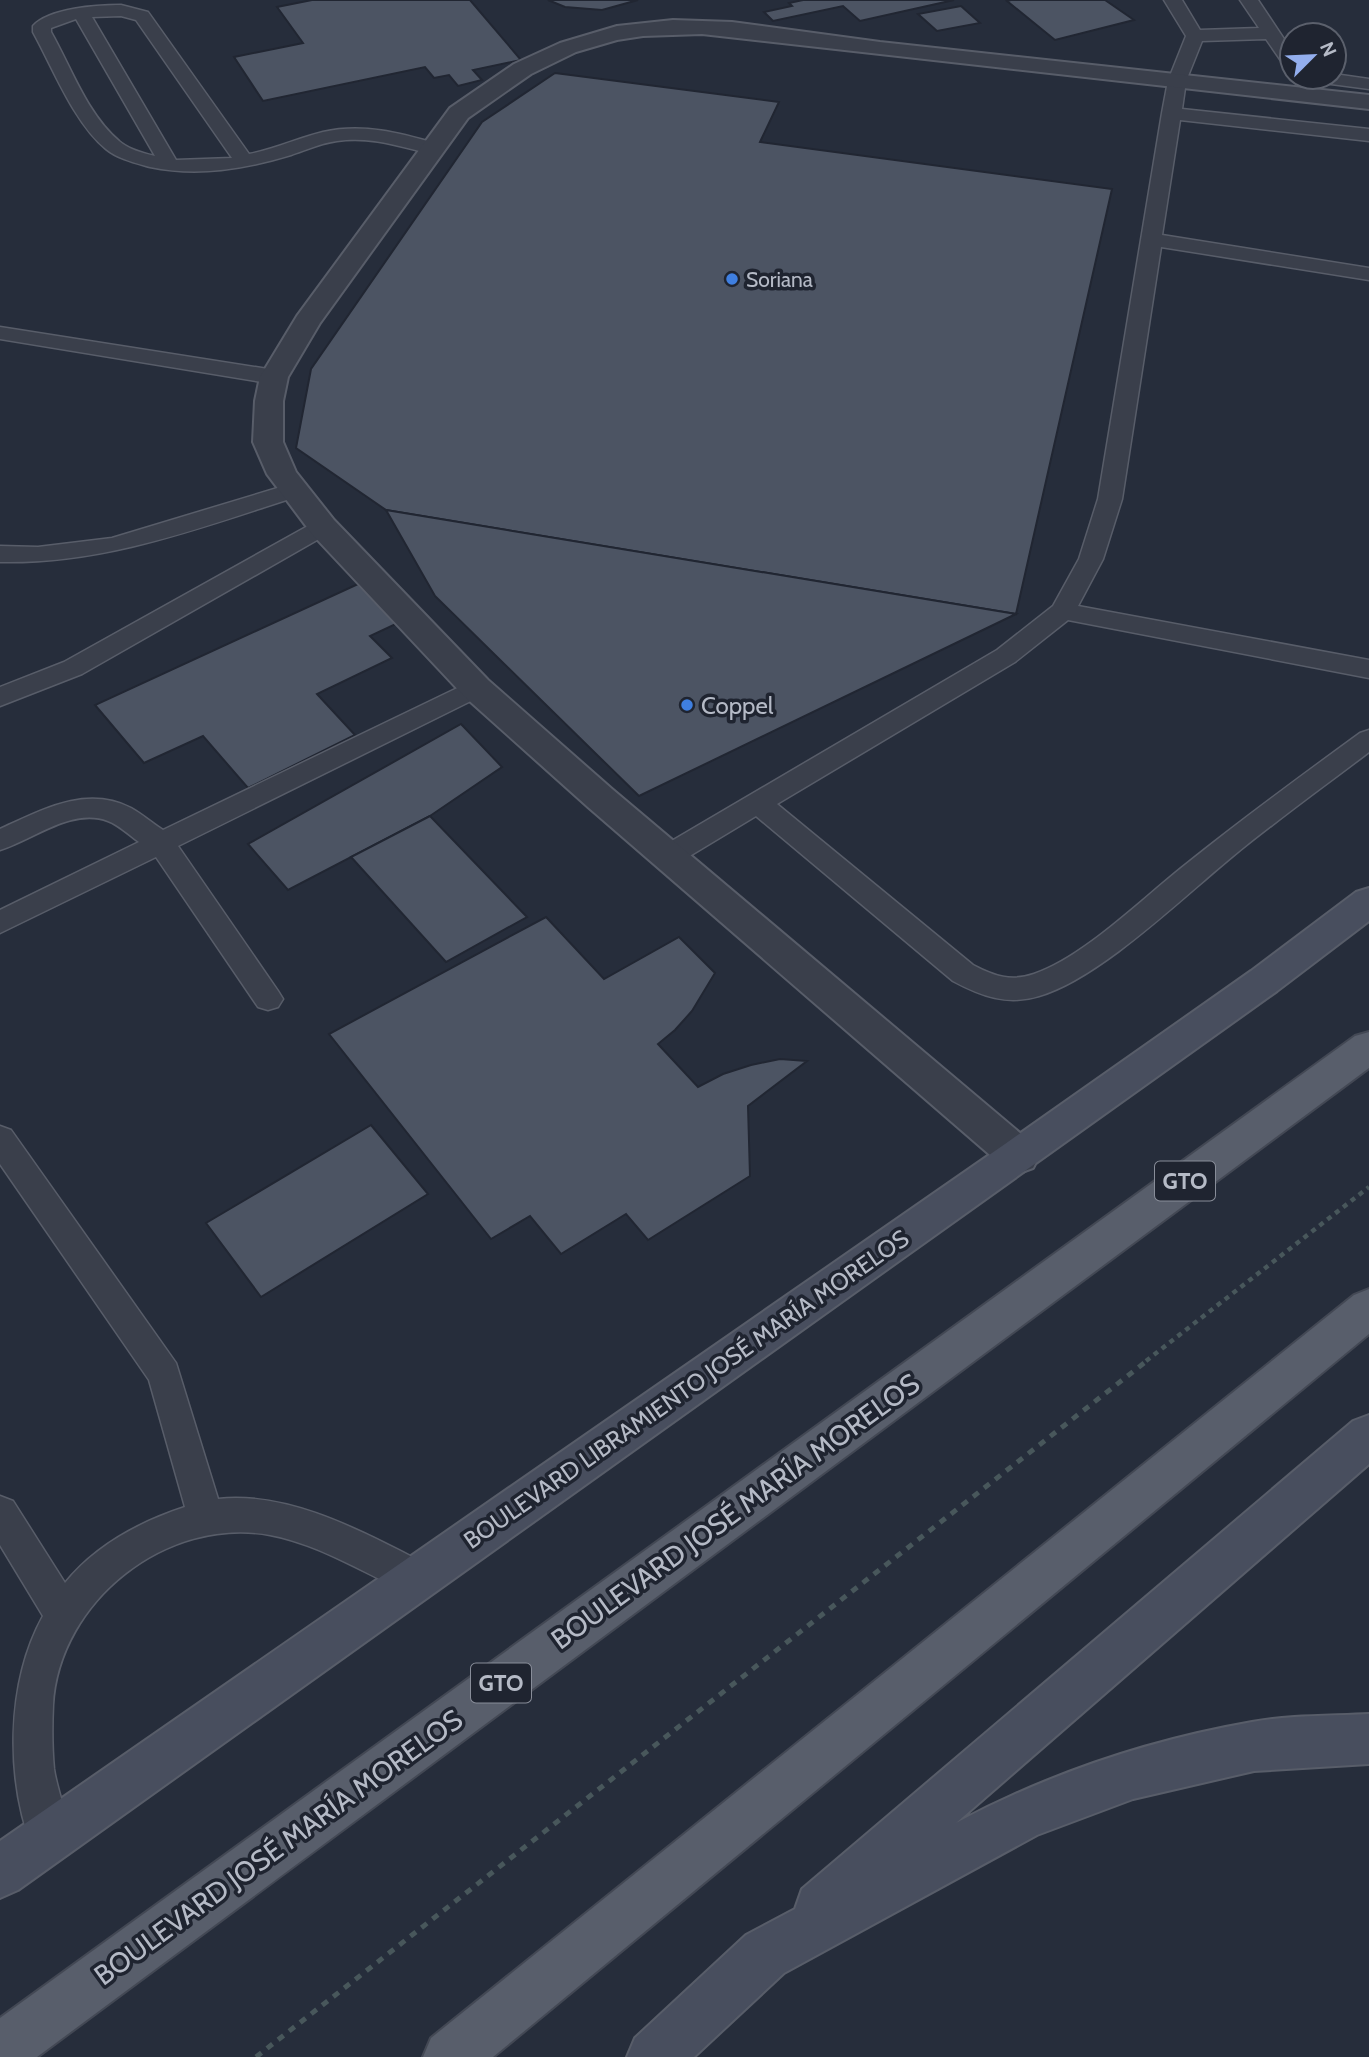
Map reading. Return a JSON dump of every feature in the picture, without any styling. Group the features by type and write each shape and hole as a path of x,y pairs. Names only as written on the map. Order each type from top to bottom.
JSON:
{"main road":[{"name":"BOULEVARD JOSÉ MARÍA MORELOS","path":"0,2051 1369,1047"},
{"path":"450,2057 1369,1308"}],"street":[{"path":"1018,1156 476,688 323,527 282,474 268,442 269,401 274,377 307,322 459,113 488,89 561,48 643,29 722,29 849,46 1369,102"},
{"name":"BOULEVARD LIBRAMIENTO JOSÉ MARÍA MORELOS","path":"0,1872 1018,1156 1264,981 1369,902"},
{"path":"654,2057 765,1954 1369,1436"},
{"path":"765,1954 1023,1815 1133,1774 1254,1746 1369,1739"}],"lane":[{"path":"1173,0 1195,36"},
{"path":"1249,0 1278,43"},
{"path":"245,162 142,16 134,11 122,10 82,15 48,22 42,26 42,32 96,127 113,146 140,159 170,166 197,168 245,162 314,139 355,133 396,138 431,148"},
{"path":"82,15 170,166"},
{"path":"1195,36 1271,33"},
{"path":"668,856 1006,656 1062,611 1091,559 1110,499 1171,113 1177,81 1195,36"},
{"path":"1348,81 1369,84"},
{"path":"1171,113 1369,135"},
{"path":"1151,239 1369,274"},
{"path":"0,333 274,377"},
{"path":"0,554 34,557 68,554 174,529 293,490"},
{"path":"0,697 73,668 323,527"},
{"path":"1062,611 1369,669"},
{"path":"0,922 476,688"},
{"path":"757,802 963,972 988,986 1009,990 1036,986 1104,947 1245,831 1369,739"},
{"path":"0,841 64,811 100,808 121,815 161,843 268,999"},
{"path":"0,1139 164,1374 206,1517"},
{"path":"0,1513 62,1614"},
{"path":"48,1838 35,1770 33,1707 43,1658 62,1614 87,1582 116,1556 157,1535 206,1517 248,1515 296,1524 345,1543 417,1578"}],"path":[{"path":"256,2057 1369,1187"}],"building":[{"path":"312,0 470,0 521,60 473,70 482,80 458,86 449,75 434,78 425,67 263,101 234,57 303,43 277,7"},
{"path":"548,0 638,0 602,10 565,7"},
{"path":"803,0 954,0 860,21 843,6 773,21 764,12 792,6 789,3"},
{"path":"1105,0 1134,20 1055,40 1007,1"},
{"path":"961,6 980,23 937,31 918,14"},
{"name":"Soriana","path":"555,73 779,102 760,142 1112,189 1016,614 386,510 296,448 311,369 482,122"},
{"name":"Coppel","path":"386,510 1016,614 639,796 435,596"},
{"path":"358,584 398,623 370,636 392,658 317,694 355,735 248,788 203,736 144,763 95,705"},
{"path":"461,724 502,767 430,816 288,890 248,844"},
{"path":"430,816 527,917 446,962 351,857"},
{"path":"546,917 604,979 679,937 715,973 692,1011 658,1044 698,1087 723,1074 751,1065 780,1059 807,1061 748,1106 750,1176 648,1240 626,1214 561,1254 530,1216 491,1239 329,1034"},
{"path":"371,1125 428,1194 261,1297 206,1223"}],"place":[{"name":"Soriana","path":"732,279"},
{"name":"Coppel","path":"687,705"}]}
